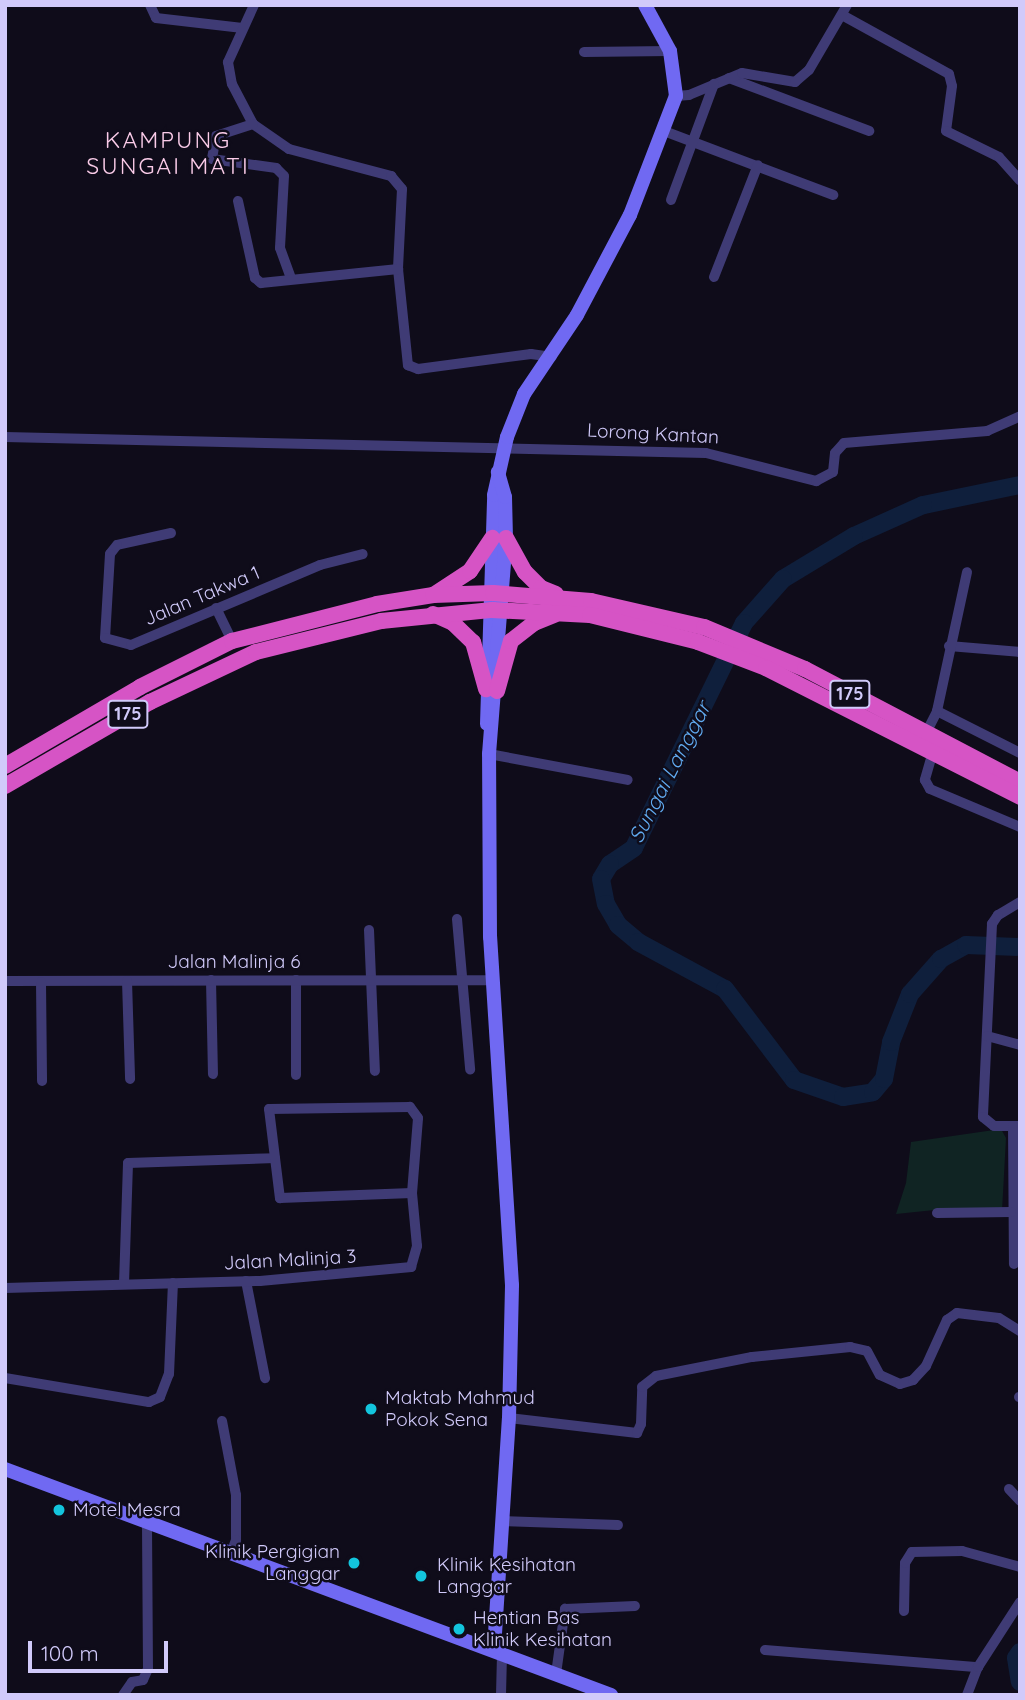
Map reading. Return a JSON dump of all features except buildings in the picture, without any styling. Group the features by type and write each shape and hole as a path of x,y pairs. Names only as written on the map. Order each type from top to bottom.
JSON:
{"highway":[{"path":"432,595 470,571 499,538 525,572 563,604 511,641 491,690"},
{"name":"175","path":"5,766 140,687 232,641 311,617 432,595 563,604 623,621 701,635 805,669 925,735 1020,782"},
{"name":"175","path":"5,786 150,702 239,658 313,635 498,601"},
{"path":"431,612 453,623 473,642 491,690"},
{"name":"175","path":"747,652 932,755 1020,797"}],"main road":[{"path":"498,1651 509,1418 511,1207 492,980 489,754 498,601 498,472 524,394 551,357 630,215 676,96 670,51 645,5"},
{"path":"5,1469 611,1695"}],"street":[{"path":"150,5 156,18 242,28"},
{"path":"252,5 228,69 253,124 268,138 304,155 397,180 402,197 398,269 406,360 412,368 531,354 551,357"},
{"path":"676,96 742,73 795,82 809,70 845,10 949,74 952,86 946,131 999,158 1020,180"},
{"path":"584,52 670,51"},
{"path":"729,78 869,131"},
{"path":"671,200 714,84"},
{"path":"253,124 216,136 212,159 220,163 276,168 284,176 280,248 291,279"},
{"path":"664,131 833,195"},
{"path":"714,277 758,165"},
{"path":"239,201 257,281 398,269"},
{"name":"Lorong Kantan","path":"505,446 706,453 816,481 833,472 835,453 844,443 987,431 1020,416"},
{"path":"5,437 199,439 401,448 505,446"},
{"name":"Jalan Takwa 1","path":"171,533 117,545 110,554 105,638 131,645 320,565 363,554"},
{"path":"925,735 937,711 967,572"},
{"path":"216,608 232,641"},
{"path":"949,646 1020,652"},
{"path":"937,711 1020,753"},
{"path":"489,754 628,780"},
{"path":"932,755 925,780 930,789 1020,827"},
{"path":"1014,1264 1011,1212 1016,1126 994,1126 983,1117 991,932 998,915 1020,902"},
{"path":"457,919 470,1069"},
{"path":"369,930 375,1072"},
{"path":"296,979 296,1074"},
{"path":"211,980 213,1074"},
{"name":"Jalan Malinja 6","path":"5,981 492,980"},
{"path":"127,981 130,1079"},
{"path":"41,982 43,1082"},
{"path":"987,1036 1020,1045"},
{"name":"Jalan Malinja 3","path":"5,1288 246,1281 394,1272 411,1267 417,1247 412,1193 418,1118 410,1107 269,1109 275,1158"},
{"path":"124,1284 128,1163 275,1158 280,1198 412,1193"},
{"path":"937,1213 1011,1212"},
{"path":"246,1281 265,1378"},
{"path":"5,1378 149,1402 160,1397 169,1374 173,1283"},
{"path":"509,1418 637,1433 641,1424 639,1395 646,1381 656,1376 752,1357 850,1347 867,1351 880,1375 900,1384 913,1380 926,1366 947,1320 957,1313 999,1318 1020,1331"},
{"path":"222,1421 236,1495 236,1540 231,1553"},
{"path":"1009,1489 1020,1501"},
{"path":"503,1521 618,1525"},
{"path":"123,1695 132,1682 142,1680 148,1669 147,1522"},
{"path":"904,1611 905,1563 912,1552 962,1551 1020,1567"},
{"path":"967,1695 978,1667 1020,1602"},
{"path":"556,1674 565,1609 635,1606"},
{"path":"765,1650 978,1667"},
{"path":"498,1651 501,1695"}],"green space":[{"path":"1001,1129 1006,1138 1002,1211 944,1209 896,1214 906,1183 911,1142"}],"waterway":[{"name":"Sungai Langgar","path":"1020,485 923,505 854,536 783,579 744,623 634,848 610,864 601,879 606,904 618,925 638,942 725,989 794,1080 843,1097 873,1092 884,1079 891,1042 910,994 941,959 966,945 1020,947"},
{"name":"Sungai Langgar","path":"1020,1652 1016,1658 1020,1682"}],"place":[{"name":"Maktab Mahmud Pokok Sena","path":"371,1409"},
{"name":"Motel Mesra","path":"59,1510"},
{"name":"Klinik Pergigian Langgar","path":"354,1563"},
{"name":"Klinik Kesihatan Langgar","path":"421,1576"},
{"name":"Hentian Bas Klinik Kesihatan","path":"459,1629"}],"district":[{"name":"KAMPUNG SUNGAI MATI","path":"168,153"}]}
